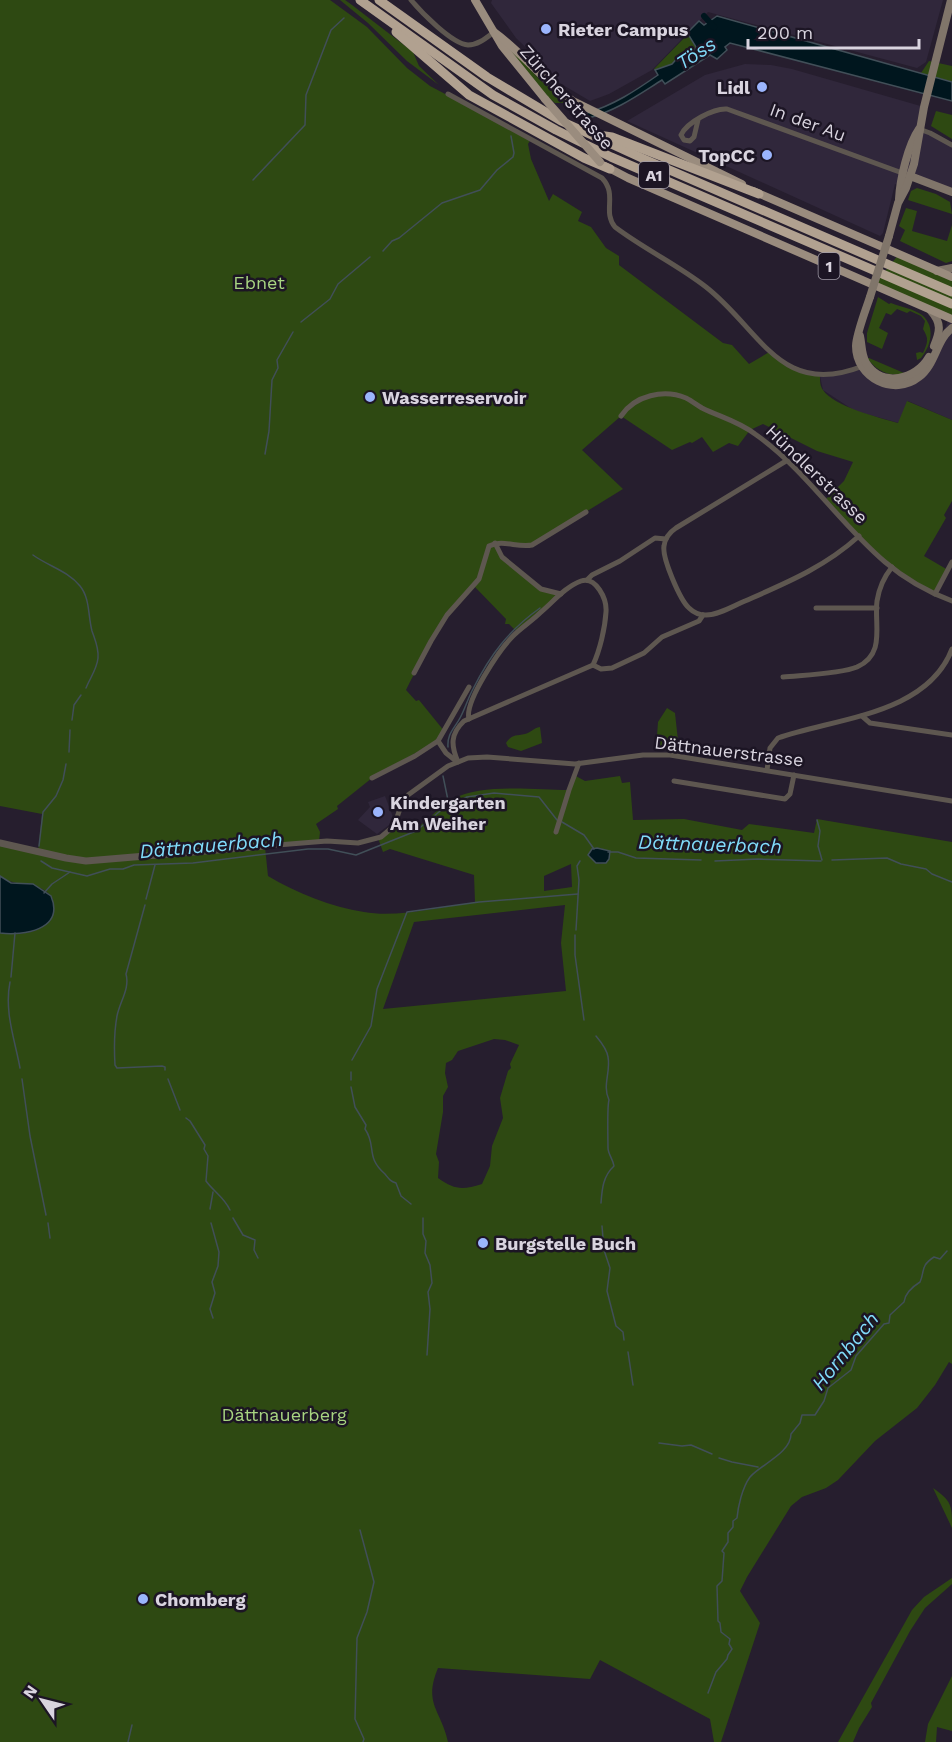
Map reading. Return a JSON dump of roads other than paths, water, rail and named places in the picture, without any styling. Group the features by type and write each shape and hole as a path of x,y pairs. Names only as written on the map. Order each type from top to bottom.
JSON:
{"highway":[{"name":"A1","path":"360,0 482,87 556,130 621,161 952,304"},
{"name":"A1","path":"379,0 494,82 540,110 586,133 952,292"},
{"name":"A1","path":"375,10 398,35 456,86 498,112 584,158 610,169"},
{"name":"A1","path":"586,133 612,137 759,194"}],"main road":[{"name":"Zürcherstrasse","path":"475,0 502,46 600,162 610,169 952,319"},
{"path":"951,0 949,25 934,65 919,129 920,136 906,175 856,345 857,355 870,377 882,384 896,386 910,383 927,369 944,335 952,328"},
{"name":"Zürcherstrasse","path":"494,32 547,82 573,101 726,175 759,194 952,277"},
{"path":"906,175 952,192"},
{"path":"937,271 952,268"},
{"path":"864,365 892,379 903,378 919,369 928,357 939,333 938,321 930,309"}],"street":[{"path":"411,0 432,21 460,43 475,44 494,32"},
{"path":"448,94 602,178 610,191 609,216 615,227 711,291 785,364 802,373 820,376 837,375 864,365"},
{"name":"In der Au","path":"698,120 715,110 727,109 906,175"},
{"path":"919,129 952,145"},
{"name":"Hündlerstrasse","path":"621,416 631,404 644,398 663,395 683,397 750,430 786,461 892,567 934,594 952,601"},
{"path":"786,461 676,528 666,539 664,557 683,601 691,610 703,615 719,612 797,579 829,560 859,536"},
{"path":"414,673 441,624 479,579 486,551 490,546 495,543 532,545 586,512"},
{"path":"469,719 469,707 498,654 517,632 578,582 587,580 656,537 666,539"},
{"path":"495,543 502,556 541,589 561,594"},
{"path":"934,594 952,562"},
{"path":"783,677 846,670 857,667 867,660 877,646 879,636 877,608 881,586 892,567"},
{"path":"458,762 452,745 453,737 458,727 469,719 593,665 597,656 606,608 596,585 587,580"},
{"path":"816,608 877,608"},
{"path":"593,665 601,669 612,668 644,653 662,637 699,621 703,615"},
{"path":"767,770 770,747 778,738 862,716 907,696 924,686 941,669 952,649"},
{"path":"372,778 414,757 438,741 469,687"},
{"path":"862,716 870,723 952,735"},
{"path":"438,741 446,753 458,762"},
{"name":"Dättnauerstrasse","path":"0,843 71,860 86,861 331,841 358,843 381,837 394,826 406,797 444,769 458,762 482,757 579,764 660,755 794,774 952,801"},
{"path":"556,832 568,790 579,764"},
{"path":"674,781 784,799 790,794 794,774"}],"water":[{"name":"Töss","path":"717,16 952,82 952,101 730,43 725,47 727,50 717,59 710,55 665,84 662,80 617,107 588,118 587,113 615,102 658,75 655,70 672,64 681,54 694,51 696,47 688,34 685,35 699,21 704,25"},
{"path":"592,849 610,851 606,863 596,863 588,855"},
{"path":"0,876 11,883 33,884 51,896 54,907 52,917 47,923 30,932 0,933"}],"waterway":[{"name":"Töss","path":"704,16 714,27"},
{"path":"253,180 305,125 306,95 331,30 344,18"},
{"path":"383,251 392,241 399,238 442,203 480,190 497,170 513,157 511,136"},
{"path":"301,322 330,299 338,284 370,257"},
{"path":"265,454 269,431 272,380 278,368 277,360 293,332"},
{"name":"Dättnauerbach","path":"33,555 70,576 86,596 98,654 96,666 86,688"},
{"path":"448,747 450,735 486,665 510,634 540,608"},
{"name":"Dättnauerbach","path":"72,720 74,705 81,695"},
{"name":"Dättnauerbach","path":"69,752 70,730"},
{"name":"Dättnauerbach","path":"39,846 43,812 56,796 63,780 66,764"},
{"path":"443,776 449,805"},
{"name":"Dättnauerbach","path":"41,861 52,868 87,876 134,865 193,863 308,849 328,849 356,855 416,831 445,807 467,797 494,793 539,797 557,820"},
{"path":"817,820 820,831 818,846 822,860"},
{"name":"Dättnauerbach","path":"562,822 584,835 594,849"},
{"name":"Dättnauerbach","path":"608,852 618,852 636,858 701,860"},
{"name":"Dättnauerbach","path":"832,860 887,858 901,864 926,869 952,882"},
{"name":"Dättnauerbach","path":"715,861 758,859 821,861"},
{"path":"576,930 579,880 577,866 580,861"},
{"path":"146,899 155,865"},
{"path":"44,893 52,884 70,872"},
{"path":"352,1060 371,1026 377,989 407,912 479,902 578,894"},
{"path":"145,905 126,974 126,990 117,1016 114,1040 115,1065 117,1068 162,1066 165,1070"},
{"path":"11,977 15,933"},
{"path":"575,935 575,955 584,1020"},
{"name":"Dättnauerbach","path":"10,982 9,1015 20,1068"},
{"path":"596,1036 605,1048 608,1057 606,1089 609,1100 608,1148 614,1166 605,1178 601,1203"},
{"path":"351,1072 351,1080"},
{"name":"Dättnauerbach","path":"22,1079 30,1136 46,1215"},
{"path":"168,1079 180,1110"},
{"path":"351,1087 355,1107 366,1125 365,1129 375,1162 390,1180 396,1183 401,1196 411,1204"},
{"path":"186,1118 205,1145 204,1149 208,1156 206,1181 230,1210"},
{"path":"210,1209 213,1192"},
{"path":"233,1218 243,1235 255,1240 254,1250 258,1258"},
{"path":"423,1218 425,1253 430,1265 432,1283 428,1292 430,1309 427,1355"},
{"name":"Dättnauerbach","path":"48,1223 50,1238"},
{"path":"211,1223 219,1252 218,1266 212,1282 215,1293 210,1309 213,1318"},
{"path":"602,1226 604,1250 610,1268 607,1291 616,1326 623,1332 624,1340"},
{"name":"Hornbach","path":"708,1693 716,1672 732,1649 729,1644 730,1639 721,1632 718,1621 717,1586 722,1581 724,1553 722,1551 728,1542 728,1533 733,1527 733,1521 737,1518 747,1481 755,1472 781,1453 800,1423 802,1415 815,1415 824,1401 828,1388 851,1370 856,1356 884,1324 889,1323 890,1315 904,1302 909,1290 920,1282 927,1263 934,1257 940,1259 947,1251"},
{"path":"628,1352 633,1385"},
{"path":"659,1443 691,1445 712,1454"},
{"path":"719,1458 758,1467"},
{"path":"360,1530 374,1582 367,1612 357,1638 355,1719 364,1739 363,1742"},
{"path":"128,1742 132,1725"}],"place":[{"name":"Rieter Campus","path":"546,29"},
{"name":"Lidl","path":"762,87"},
{"name":"TopCC","path":"767,155"},
{"name":"Wasserreservoir","path":"370,397"},
{"name":"Kindergarten Am Weiher","path":"378,812"},
{"name":"Burgstelle Buch","path":"483,1243"},
{"name":"Chomberg","path":"143,1599"}],"park label":[{"name":"Ebnet","path":"259,282"},
{"name":"Dättnauerberg","path":"284,1414"}]}
